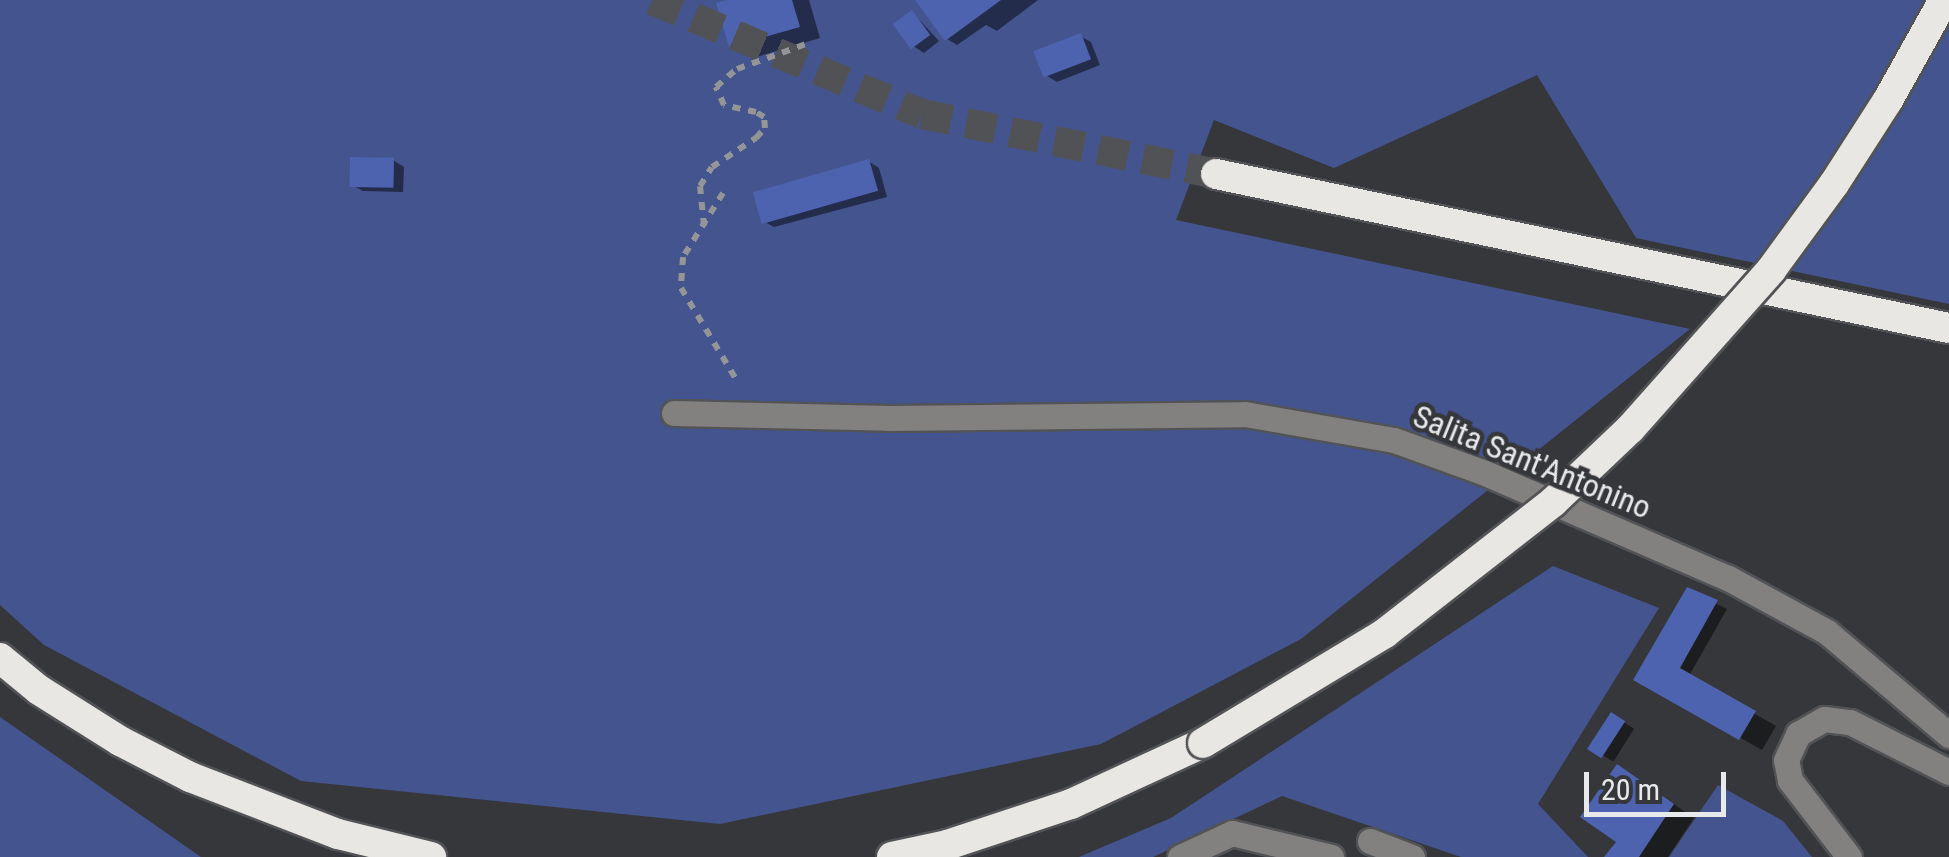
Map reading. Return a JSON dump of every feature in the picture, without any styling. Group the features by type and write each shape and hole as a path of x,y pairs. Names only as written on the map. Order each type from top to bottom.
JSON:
{"highway":[{"path":"892,857 947,845 1071,804 1203,742 1385,633 1552,502 1703,351 1792,241 1888,100 1944,0"},
{"path":"1216,174 1949,328"},
{"path":"0,658 40,690 120,741 190,777 338,834 432,857"}],"street":[{"name":"Salita Sant'Antonino","path":"674,413 1246,414 1394,440 1485,473 1745,587 1827,632 1949,735"},
{"path":"1849,857 1790,780 1786,760 1798,734 1824,720 1850,722 1949,772"},
{"path":"1180,857 1232,833 1331,857"},
{"path":"1370,841 1412,857"}],"path":[{"path":"704,226 700,186 712,167 765,128 764,117 756,112 724,105 716,87 737,69 809,44"},
{"path":"724,193 682,257 681,288 723,362 765,415"}],"shaded area":[{"path":"0,0 1949,0 1949,304 1636,238 1537,75 1334,168 1214,120 1176,220 1690,329 1301,639 1101,744 720,824 301,781 44,645 0,605"},
{"path":"1553,566 1659,608 1538,804 1588,857 1461,857 1282,796 1153,857 1079,857 1171,818"},
{"path":"0,717 201,857 0,857"},
{"path":"1718,785 1783,821 1812,857 1669,857"}],"building":[{"path":"792,0 800,27 729,47 716,3"},
{"path":"915,0 1001,0 945,41"},
{"path":"912,10 930,35 911,49 893,24"},
{"path":"1081,33 1091,59 1043,77 1033,51"},
{"path":"350,157 394,158 393,188 349,187"},
{"path":"869,159 878,191 762,224 753,192"},
{"path":"1687,587 1718,600 1680,668 1756,711 1739,740 1633,680"},
{"path":"1611,712 1625,721 1601,758 1587,749"},
{"path":"1617,764 1674,804 1639,857 1604,857 1616,842 1580,817"}],"tunnel":[{"path":"652,0 922,114 1216,174"}]}
